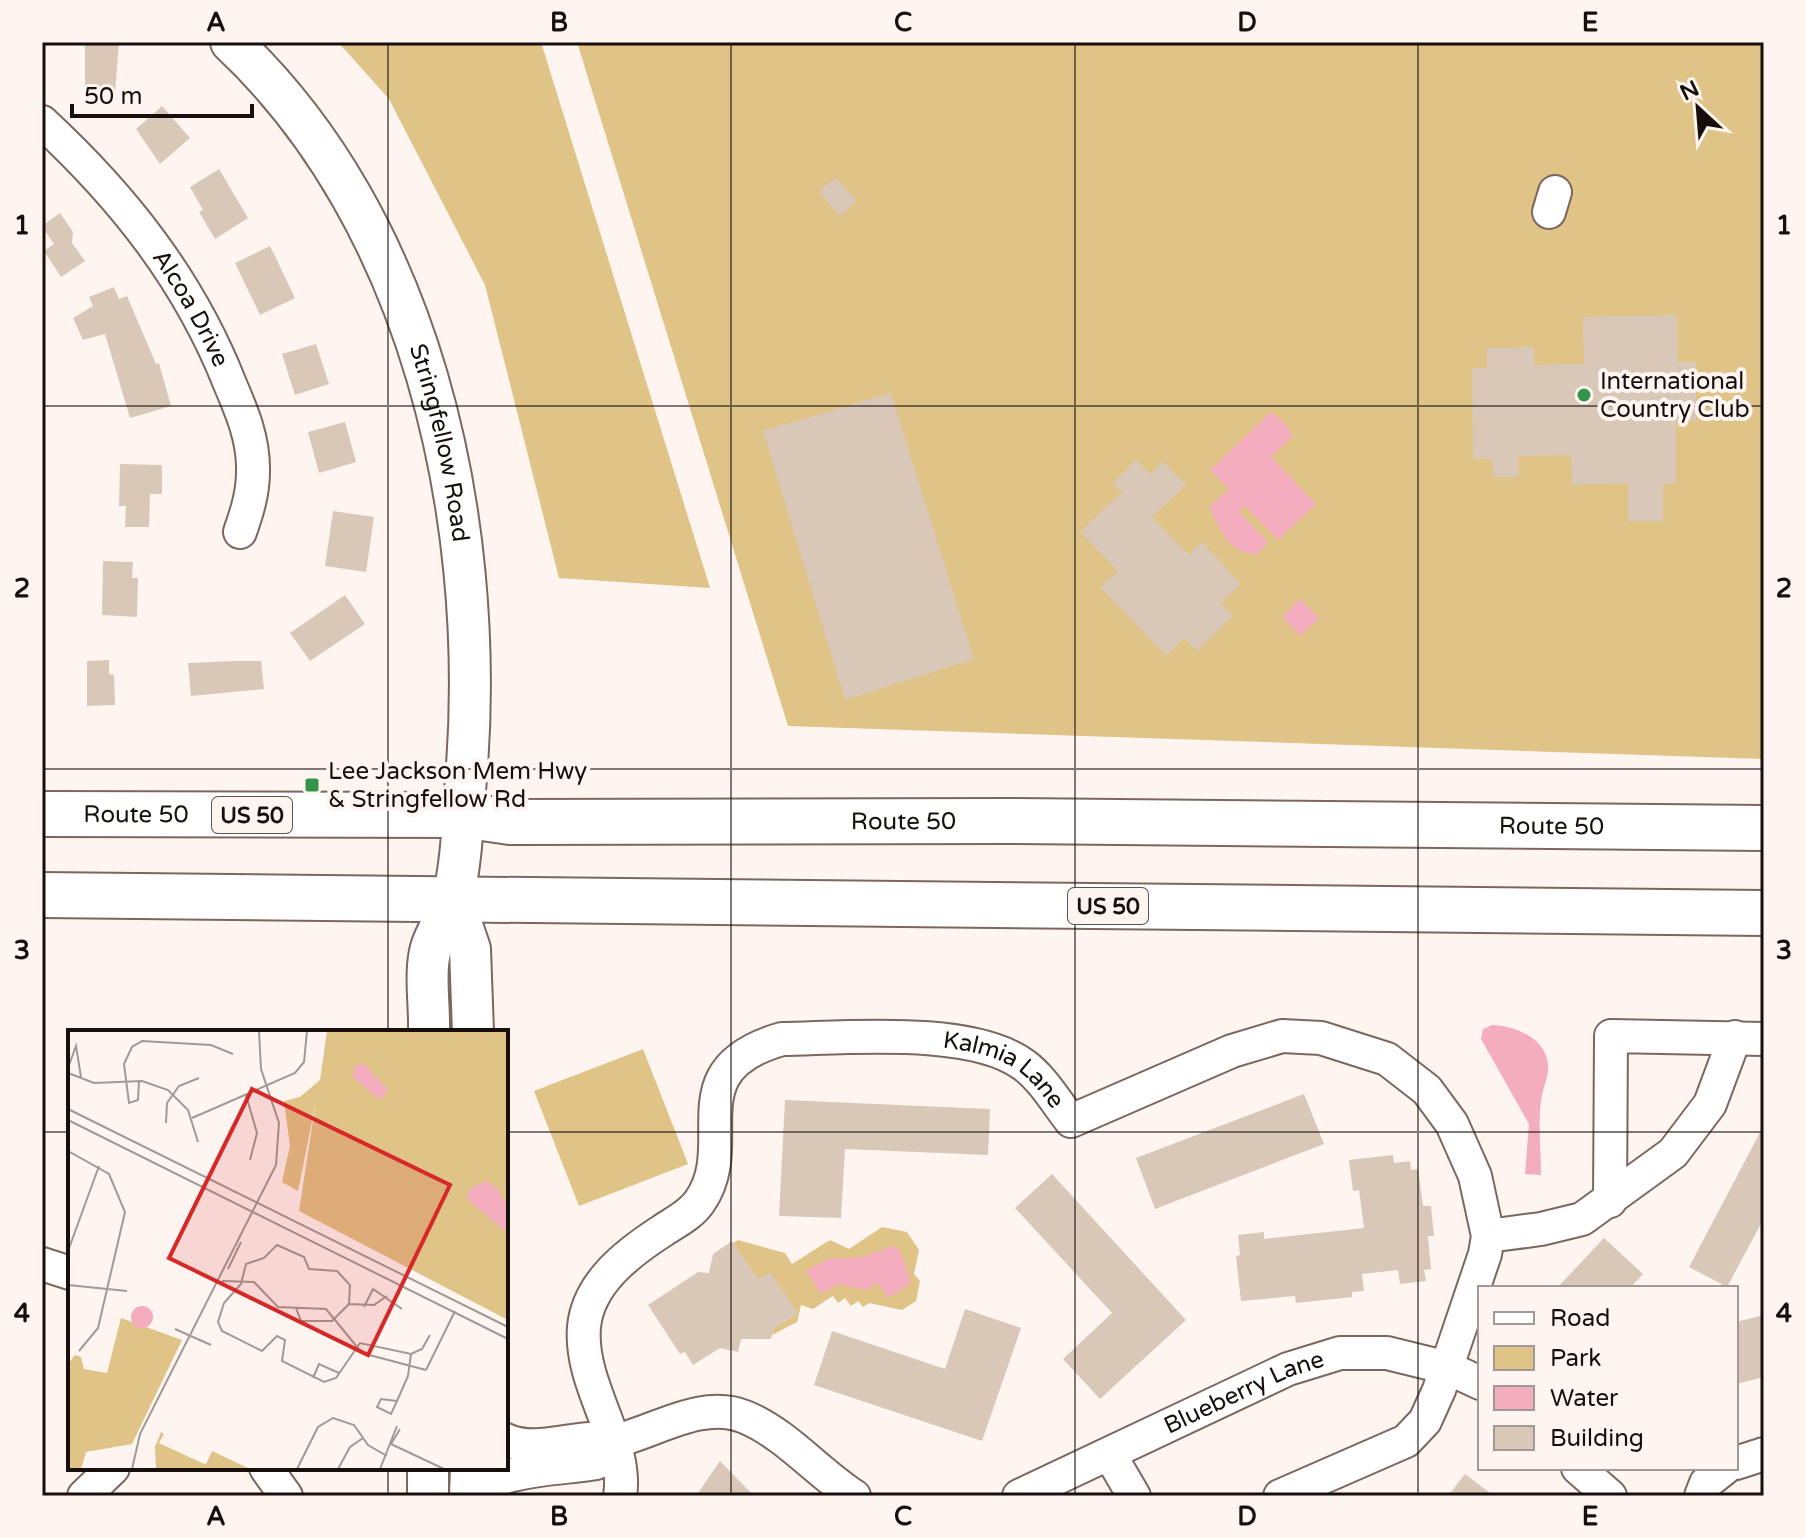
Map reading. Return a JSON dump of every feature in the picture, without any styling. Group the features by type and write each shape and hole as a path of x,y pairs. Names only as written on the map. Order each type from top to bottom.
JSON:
{"highway":[{"name":"Route 50","path":"42,814 462,815 510,822 1007,821 1764,828"},
{"name":"US 50","path":"42,895 1764,913"}],"main road":[{"name":"Stringfellow Road","path":"231,42 283,98 326,157 360,214 419,347 451,472 468,622 467,762 453,899 430,950 429,1030"},
{"name":"Stringfellow Road","path":"453,899 470,949 473,1030"},
{"path":"428,1470 428,1496"},
{"path":"470,1496 471,1470"}],"street":[{"name":"Alcoa Drive","path":"42,122 85,162 134,218 194,305 220,358 250,440 253,471 250,503 240,532"},
{"name":"Kalmia Lane","path":"611,1443 587,1357 584,1329 588,1309 610,1272 700,1202 710,1177 719,1085 730,1068 763,1044 782,1039 920,1039 986,1047 1007,1054 1036,1075 1071,1121 1232,1051 1282,1036 1321,1038 1356,1047 1408,1072 1427,1090 1452,1124 1475,1176 1488,1236 1448,1368 1425,1421 1406,1441 1280,1496"},
{"path":"1610,1201 1611,1036 1750,1038"},
{"path":"1488,1236 1541,1229 1582,1219 1610,1201 1673,1153 1710,1104 1750,1038"},
{"path":"42,1264 68,1272"},
{"name":"Blueberry Lane","path":"1019,1496 1288,1369 1340,1353 1387,1353 1448,1368 1478,1382"},
{"path":"508,1440 553,1445 584,1440 611,1443 677,1419 710,1413 743,1416 781,1437 824,1476 854,1496"},
{"path":"477,1496 487,1485 503,1477 596,1463 611,1443"},
{"path":"611,1443 624,1474 620,1496"},
{"path":"1738,1462 1764,1454"},
{"path":"1110,1455 1134,1496"},
{"path":"84,1496 111,1470"},
{"path":"267,1470 286,1496"},
{"path":"1580,1470 1610,1496"},
{"path":"1701,1496 1706,1483 1722,1470"}],"green space":[{"path":"338,42 541,42 710,588 559,578 485,285 389,99"},
{"name":"International Country Club","path":"577,42 1764,42 1764,759 788,726"},
{"path":"643,1049 688,1164 579,1206 534,1091"},
{"path":"882,1227 907,1232 919,1250 914,1274 920,1281 916,1301 902,1310 869,1303 863,1307 858,1301 851,1306 845,1298 838,1303 833,1296 813,1309 801,1305 797,1322 772,1335 773,1329 793,1316 758,1279 733,1243 738,1240 785,1253 792,1264 830,1240 849,1249"}],"water":[{"path":"1271,412 1284,422 1293,436 1271,457 1316,504 1278,540 1245,506 1239,512 1268,542 1257,554 1248,553 1226,539 1217,523 1210,506 1229,489 1210,470"},
{"path":"1300,599 1319,618 1300,636 1282,617"},
{"path":"1492,1025 1512,1028 1530,1037 1544,1050 1547,1059 1548,1070 1540,1110 1541,1175 1525,1174 1529,1124 1481,1039 1483,1029"},
{"path":"892,1246 900,1250 911,1283 888,1298 878,1283 866,1290 838,1284 821,1294 806,1271 828,1259 864,1257"}],"building":[{"path":"85,42 119,42 115,92 85,89"},
{"path":"162,106 190,138 160,164 136,129"},
{"path":"219,169 248,218 215,239 199,212 203,210 190,187"},
{"path":"835,177 857,201 840,216 819,192"},
{"path":"60,213 73,232 72,243 85,261 61,277 44,251 54,244 42,226"},
{"path":"270,246 295,298 260,315 235,263"},
{"path":"114,287 119,299 127,296 156,364 159,363 171,406 130,418 105,334 83,340 73,318 93,306 89,297"},
{"name":"International Country Club","path":"1677,315 1678,362 1696,362 1696,421 1676,422 1676,483 1663,484 1663,522 1628,521 1628,483 1572,485 1571,455 1518,456 1519,477 1493,477 1492,459 1473,459 1472,368 1487,368 1487,348 1534,347 1534,365 1584,364 1583,317"},
{"path":"316,344 329,384 295,395 282,354"},
{"path":"891,393 974,659 845,700 763,431"},
{"path":"345,422 356,462 319,473 308,432"},
{"path":"1136,460 1150,474 1163,461 1186,485 1152,517 1189,555 1202,542 1241,584 1221,603 1233,616 1197,651 1184,638 1166,656 1100,587 1118,571 1080,532 1122,492 1113,483"},
{"path":"120,464 162,465 162,494 150,494 149,527 125,527 126,506 119,506"},
{"path":"333,511 374,517 366,572 325,566"},
{"path":"103,561 133,562 132,578 138,578 137,617 102,615"},
{"path":"345,595 365,624 310,661 290,633"},
{"path":"109,660 109,674 114,675 115,705 87,706 87,661"},
{"path":"261,661 264,689 191,696 188,663"},
{"path":"1304,1094 1324,1144 1155,1209 1136,1158"},
{"path":"785,1100 990,1109 988,1155 845,1149 841,1218 779,1216"},
{"path":"1764,1125 1764,1218 1728,1286 1689,1267"},
{"path":"1393,1155 1394,1163 1410,1161 1411,1170 1418,1169 1423,1206 1431,1206 1434,1236 1428,1236 1431,1269 1424,1270 1426,1281 1400,1284 1398,1270 1362,1274 1364,1291 1352,1292 1352,1297 1296,1303 1295,1296 1241,1301 1236,1256 1240,1255 1238,1235 1264,1232 1264,1239 1364,1228 1359,1190 1353,1191 1349,1160"},
{"path":"1052,1174 1186,1320 1100,1399 1063,1359 1112,1313 1015,1208"},
{"path":"1604,1238 1643,1274 1632,1286 1559,1286"},
{"path":"732,1241 758,1279 770,1272 798,1313 773,1329 771,1339 741,1339 738,1352 720,1348 693,1365 685,1352 680,1354 648,1305 698,1272 709,1273 713,1254"},
{"path":"965,1309 1021,1328 982,1441 814,1385 832,1331 945,1369"},
{"path":"1764,1315 1764,1377 1738,1384 1738,1322"},
{"path":"720,1461 754,1496 696,1496"},
{"path":"1465,1474 1494,1496 1448,1496"}],"place":[{"name":"International Country Club","path":"1584,395"},
{"name":"Lee Jackson Mem Hwy & Stringfellow Rd","path":"312,785"}]}
